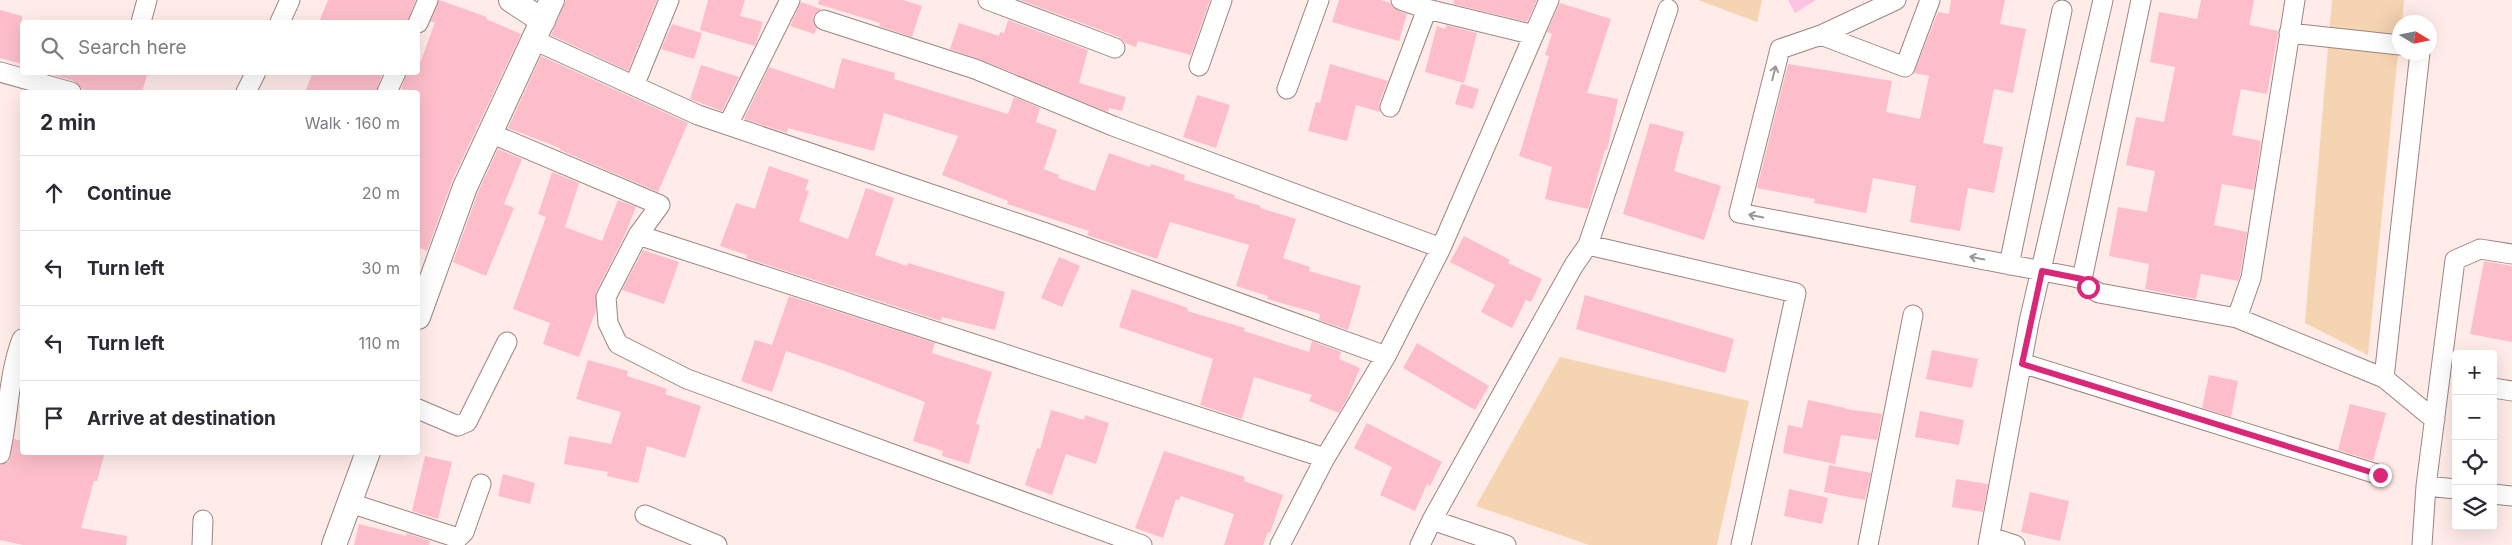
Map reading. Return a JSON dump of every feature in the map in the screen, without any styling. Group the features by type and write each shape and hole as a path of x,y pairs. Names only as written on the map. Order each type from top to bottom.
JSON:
{"street":[{"path":"142,20 148,0"},
{"path":"281,20 290,0"},
{"path":"419,20 428,0"},
{"path":"511,0 543,20 634,86 728,125 1046,233 1386,356"},
{"path":"634,86 669,0"},
{"path":"728,125 790,0"},
{"path":"988,0 1115,48"},
{"path":"1199,66 1222,0"},
{"path":"1287,89 1319,0"},
{"path":"1401,0 1534,35"},
{"path":"1280,545 1325,458 1386,356 1441,248 1549,0"},
{"path":"1896,0 1821,35 1780,49 1739,213 2082,279 2088,287 2099,293 2237,318 2384,378 2434,420"},
{"path":"1821,35 1905,67 1930,0"},
{"path":"2015,545 1989,541 2022,364 2103,0"},
{"path":"2082,279 2141,0"},
{"path":"2237,318 2251,278 2295,0"},
{"path":"1390,106 1427,8"},
{"path":"1420,545 1432,520 1574,265 1588,245 1668,9"},
{"path":"2009,265 2062,10"},
{"path":"420,311 465,187 543,20"},
{"path":"824,20 975,69 1113,126 1441,248"},
{"path":"2289,33 2392,44"},
{"path":"2384,378 2419,60"},
{"path":"0,72 64,90"},
{"path":"247,90 254,75"},
{"path":"388,90 395,75"},
{"path":"490,132 660,205 638,235 606,297 608,323 618,344 687,379 1142,545"},
{"path":"638,235 1325,458"},
{"path":"1588,245 1796,293 1740,545"},
{"path":"2422,545 2426,486 2434,420 2448,383 2455,260 2480,249 2512,254"},
{"path":"1868,545 1913,315"},
{"path":"420,410 458,426 467,422 507,342"},
{"path":"0,454 8,418 13,362 20,344"},
{"path":"2022,364 2380,475"},
{"path":"2497,389 2512,391"},
{"path":"334,545 367,455"},
{"path":"350,503 458,538 464,532 481,484"},
{"path":"2426,486 2452,489"},
{"path":"2497,494 2512,496"},
{"path":"645,515 716,545"},
{"path":"202,545 203,520"},
{"path":"1432,520 1506,545"}],"shaded area":[{"path":"1698,0 1762,0 1757,22"},
{"path":"1788,0 1816,0 1795,13"},
{"path":"2332,0 2404,0 2403,15 2392,15 2392,60 2397,60 2368,355 2305,323"},
{"path":"1560,357 1749,401 1717,545 1589,545 1476,506"}],"building":[{"path":"328,0 416,0 408,20 320,20"},
{"path":"439,0 487,17 486,19 521,34 452,181 427,251 420,248 420,90 401,89 406,75 420,75 420,61 435,22 430,22"},
{"path":"566,0 657,0 628,71 551,35"},
{"path":"708,0 745,0 740,16 763,22 755,46 700,30"},
{"path":"819,0 903,0 922,6 912,37 879,26 880,23 818,4"},
{"path":"1020,0 1210,0 1191,55 1138,41 1136,47 1125,43 1119,37"},
{"path":"1339,0 1381,0 1390,3 1397,10 1407,14 1399,41 1332,22"},
{"path":"1454,0 1537,0 1527,22 1453,4"},
{"path":"1951,0 2005,0 2000,24 2026,29 2013,93 1994,89 1983,143 2003,147 1994,193 1968,188 1960,231 1910,222 1916,186 1873,178 1866,213 1814,203 1815,199 1757,188 1788,64 1892,81 1886,112 1920,119 1929,76 1914,73 1938,12 1949,14"},
{"path":"2201,0 2254,0 2249,25 2278,31 2278,34 2267,94 2241,89 2232,135 2261,141 2254,190 2222,184 2214,225 2247,232 2240,275 2238,281 2201,274 2196,299 2145,289 2149,264 2109,256 2118,207 2147,212 2155,171 2126,165 2136,117 2164,122 2175,67 2150,62 2159,12 2197,19"},
{"path":"801,2 821,9 813,17 817,28 814,34 790,26"},
{"path":"1560,3 1611,19 1587,93 1618,99 1607,150 1605,150 1588,209 1545,199 1552,167 1519,156 1549,56 1545,55 1552,34 1547,32"},
{"path":"0,10 22,16 22,20 20,20 20,63 0,58"},
{"path":"1008,20 1088,50 1079,83 1126,97 1122,111 1109,108 1108,112 950,49 959,23 999,36 1000,32 1004,33"},
{"path":"672,24 702,33 694,59 661,49"},
{"path":"1446,25 1477,33 1464,83 1425,72 1437,26 1445,29"},
{"path":"541,56 688,123 658,192 560,150 560,148 508,128"},
{"path":"842,58 895,73 894,79 1008,114 1014,97 1040,108 1036,122 1057,130 1044,169 1059,175 1058,178 1095,191 1109,153 1150,167 1151,164 1185,175 1184,180 1235,195 1234,198 1296,219 1283,258 1310,267 1309,271 1361,286 1348,330 1319,320 1320,314 1267,299 1268,296 1236,286 1249,245 1170,222 1157,259 1087,235 1089,231 1007,204 1008,201 942,175 958,136 884,113 874,151 788,128 787,133 744,119 769,67 834,89"},
{"path":"1330,64 1388,81 1379,103 1380,112 1356,105 1347,141 1308,131 1316,102 1320,103"},
{"path":"701,65 739,77 722,111 690,99"},
{"path":"53,75 147,75 143,90 86,90 82,89 74,81"},
{"path":"312,75 382,75 377,90 306,90"},
{"path":"1461,84 1479,89 1473,109 1455,104"},
{"path":"1197,95 1230,105 1216,148 1183,137"},
{"path":"1650,123 1684,132 1674,171 1721,186 1704,240 1623,214"},
{"path":"498,149 522,159 504,204 514,208 486,276 453,262 478,192"},
{"path":"769,166 809,180 805,190 809,191 799,221 848,239 866,188 894,198 875,255 907,266 908,263 1005,292 995,330 942,317 941,321 746,258 747,255 720,246 736,203 755,209"},
{"path":"552,172 579,183 565,227 602,241 618,200 636,207 623,239 596,292 596,310 579,357 543,344 550,323 513,309 546,217 538,214"},
{"path":"1464,236 1510,260 1508,263 1542,279 1531,302 1526,300 1512,328 1481,312 1495,285 1450,262"},
{"path":"643,250 679,262 664,304 622,290"},
{"path":"1059,257 1080,266 1062,307 1041,298"},
{"path":"2484,261 2512,266 2512,342 2470,334"},
{"path":"1132,289 1188,308 1187,311 1245,328 1244,331 1309,352 1312,341 1341,352 1339,359 1360,368 1348,397 1339,413 1309,401 1312,395 1254,377 1242,419 1200,405 1213,359 1119,327"},
{"path":"1585,295 1734,339 1725,373 1576,329"},
{"path":"789,296 935,343 932,353 992,372 976,424 980,425 969,464 942,456 943,451 913,441 925,402 842,370 786,351 772,392 741,381 755,340 772,345"},
{"path":"1417,343 1489,386 1475,410 1403,368"},
{"path":"1932,350 1978,359 1972,388 1926,379"},
{"path":"588,360 628,371 627,376 667,389 665,394 701,406 685,458 647,446 638,483 607,476 608,472 564,464 569,436 611,444 621,412 576,399"},
{"path":"2209,375 2238,381 2231,417 2202,408"},
{"path":"1808,400 1845,409 1882,414 1877,440 1841,435 1835,464 1783,453 1788,425 1802,428"},
{"path":"2350,404 2386,413 2373,461 2338,450"},
{"path":"1051,410 1084,420 1085,415 1109,423 1096,464 1066,454 1052,495 1025,485 1037,448 1040,449"},
{"path":"1920,411 1964,420 1959,445 1915,437"},
{"path":"1367,423 1442,462 1430,486 1427,484 1415,511 1380,495 1392,467 1354,448"},
{"path":"14,439 20,440 20,455 104,455 97,481 94,481 81,528 127,536 126,545 23,545 0,540 0,465 9,461"},
{"path":"1164,451 1245,477 1244,481 1283,495 1270,533 1268,532 1263,545 1224,545 1234,514 1181,496 1179,500 1176,499 1163,538 1135,528"},
{"path":"425,456 452,462 438,519 412,511"},
{"path":"1829,465 1871,473 1865,500 1824,492"},
{"path":"503,474 535,483 530,504 498,496"},
{"path":"1956,479 1988,484 1983,512 1952,507"},
{"path":"1789,489 1828,498 1822,524 1784,516"},
{"path":"2030,492 2069,501 2060,541 2021,532"},
{"path":"359,524 406,536 407,533 430,541 429,545 354,545"}],"route":[{"path":"2088,287 2082,279 2042,271 2029,322 2022,364 2380,475"}]}
